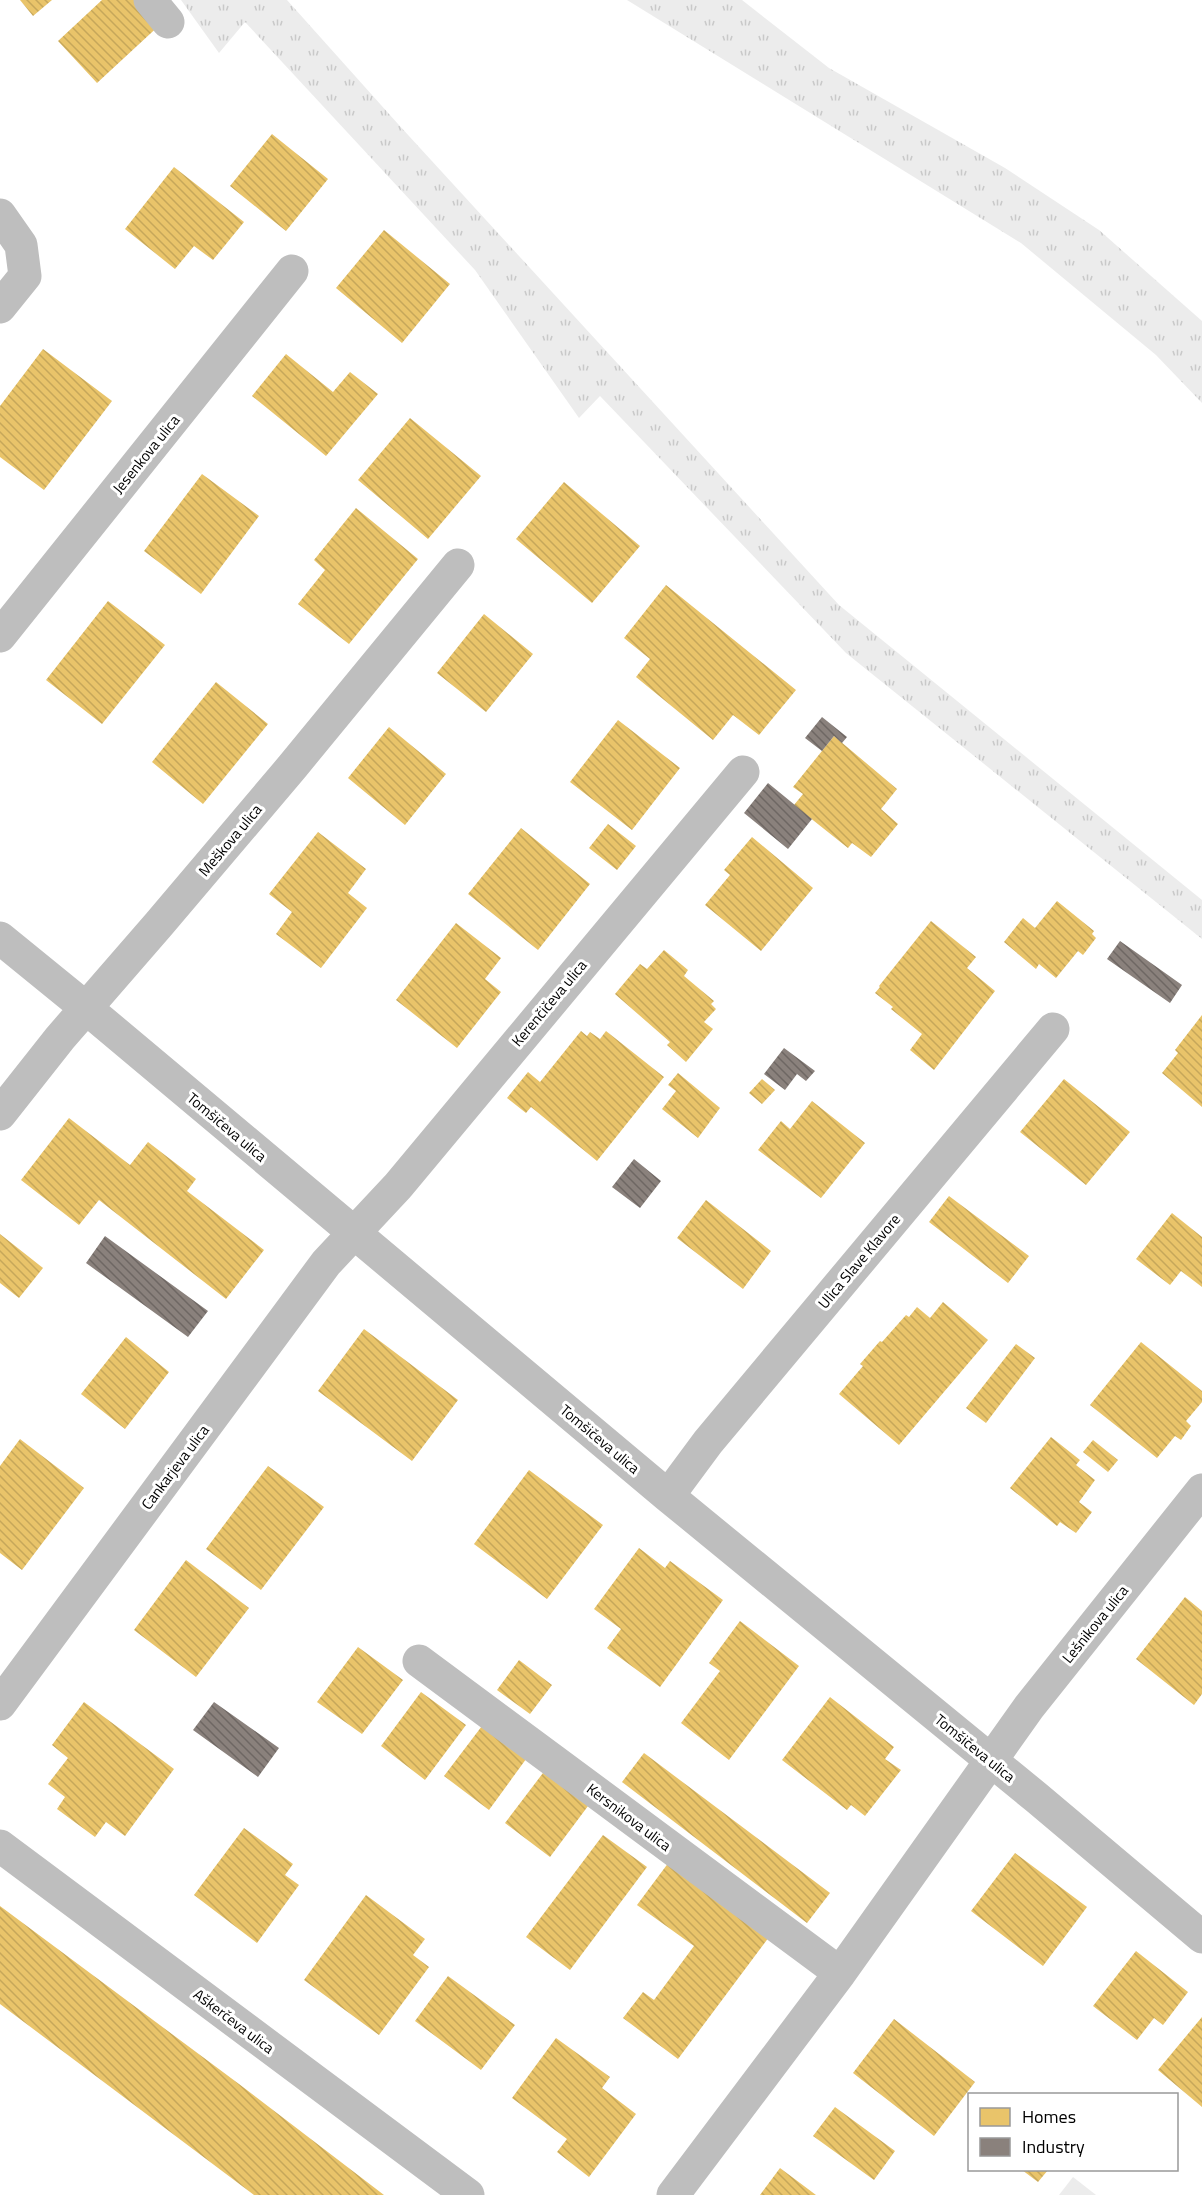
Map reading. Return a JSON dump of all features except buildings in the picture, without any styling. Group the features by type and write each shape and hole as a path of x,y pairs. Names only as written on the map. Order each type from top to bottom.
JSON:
{"street":[{"path":"0,215 21,245 25,276 0,307"},
{"name":"Jesenkova ulica","path":"0,636 292,272"},
{"name":"Meškova ulica","path":"0,1113 86,1008 284,776 458,565"},
{"name":"Kerenčičeva ulica","path":"353,1233 398,1186 743,772"},
{"name":"Tomšičeva ulica","path":"0,938 1202,1938"},
{"name":"Ulica Slave Klavore","path":"668,1496 708,1442 1053,1029"},
{"name":"Cankarjeva ulica","path":"0,1704 319,1273 353,1233"},
{"name":"Lešnikova ulica","path":"990,1760 1063,1663 1202,1490"},
{"name":"Kersnikova ulica","path":"418,1661 840,1973"},
{"path":"673,2195 840,1973 990,1760"},
{"name":"Aškerčeva ulica","path":"0,1846 468,2195"}],"green space":[{"path":"181,0 287,0 839,605 1202,900 1202,939 846,653 600,396 579,418 475,270 245,22 219,53"},
{"path":"627,0 742,0 829,68 1005,168 1099,230 1202,321 1202,403 1156,355 1021,243"},
{"path":"1073,2177 1096,2195 1059,2195"}]}
